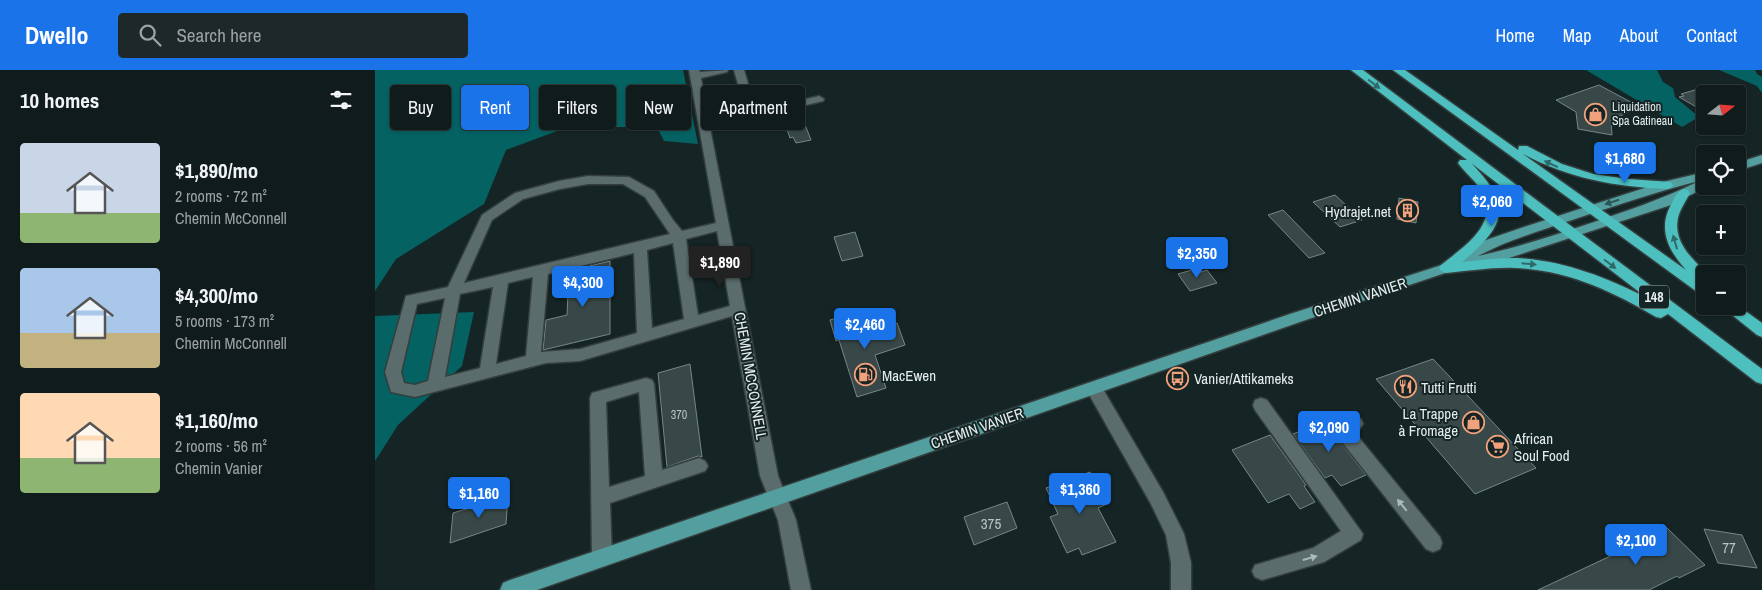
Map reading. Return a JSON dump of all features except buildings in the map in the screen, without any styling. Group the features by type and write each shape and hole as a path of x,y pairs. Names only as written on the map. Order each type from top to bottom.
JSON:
{"highway":[{"name":"148","path":"1355,70 1762,378"},
{"name":"148","path":"1398,70 1696,284"},
{"path":"1428,92 1518,147 1556,167 1574,174 1611,182 1667,185"},
{"path":"1393,98 1477,175 1485,185 1493,202 1492,220 1481,240 1445,268"},
{"path":"1684,193 1672,216 1674,244 1696,270"},
{"path":"1445,268 1514,263 1532,264 1594,278 1628,293 1736,360"},
{"path":"1740,315 1762,331"},
{"path":"1745,315 1762,331"}],"main road":[{"path":"1746,164 1762,159"},
{"name":"CHEMIN VANIER","path":"1445,268 1491,243 1591,208 1696,178"},
{"name":"CHEMIN VANIER","path":"510,590 1295,318 1445,268 1504,255 1571,234 1665,202 1696,187"}],"street":[{"path":"695,73 723,70"},
{"path":"739,70 743,85"},
{"name":"CHEMIN MCCONNELL","path":"695,73 701,105"},
{"path":"805,102 819,99"},
{"name":"CHEMIN MCCONNELL","path":"706,130 769,476 779,496 787,520 801,590"},
{"path":"435,386 453,292 487,218 519,196 559,185 589,180 625,180 650,194 667,223 679,236 692,323"},
{"path":"723,225 453,292 411,300 393,372 397,388 415,391 545,357 580,355 739,309"},
{"path":"640,247 645,336"},
{"path":"533,361 541,270"},
{"path":"487,372 501,280"},
{"path":"602,558 598,398 646,384 654,480"},
{"path":"1094,389 1157,498 1175,534 1180,557 1181,590"},
{"path":"1261,405 1354,534 1317,556 1263,571"},
{"path":"1355,424 1345,434 1433,543"},
{"path":"601,498 699,466"}],"shaded area":[{"path":"375,70 683,70 686,85 626,85 626,127 616,127 616,85 539,85 539,130 560,130 506,150 484,204 396,259 375,291"},
{"path":"1586,70 1657,70 1663,82 1673,88 1675,97 1696,114 1696,119 1682,127"},
{"path":"1719,70 1755,70 1762,77 1762,93 1757,86"},
{"path":"691,109 698,144 664,141 658,130 691,130"},
{"path":"474,312 462,366 398,425 375,461 375,316"}],"place":[{"name":"Liquidation Spa Gatineau","path":"1596,114"},
{"name":"Hydrajet.net","path":"1407,211"},
{"name":"MacEwen","path":"866,375"},
{"name":"Vanier/Attikameks","path":"1178,378"},
{"name":"Tutti Frutti","path":"1405,387"},
{"name":"La Trappe à Fromage","path":"1474,422"},
{"name":"African Soul Food","path":"1498,447"}]}
